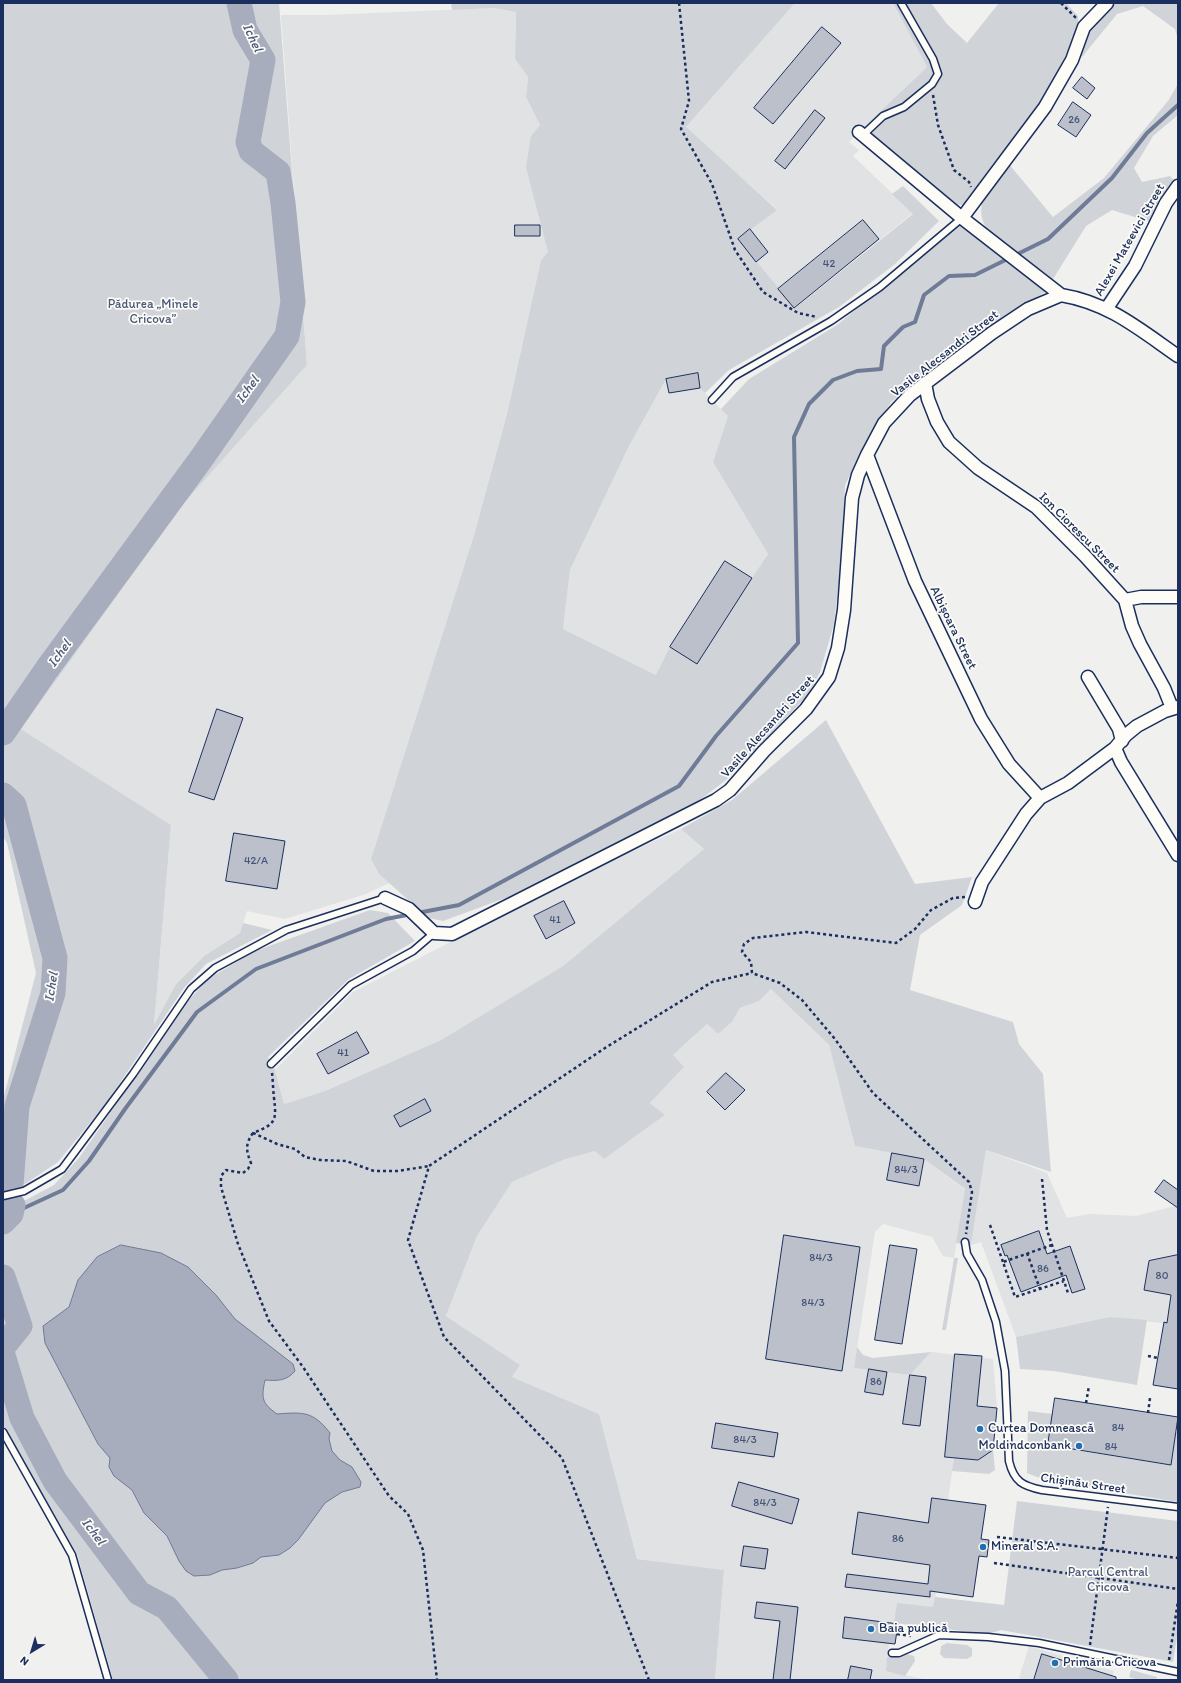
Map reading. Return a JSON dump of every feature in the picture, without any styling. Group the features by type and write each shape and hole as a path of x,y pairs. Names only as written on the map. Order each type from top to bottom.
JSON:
{"street":[{"path":"962,218 1045,107 1072,60 1084,27 1107,3"},
{"path":"861,134 1002,251 1061,295 1081,298 1107,308 1178,356"},
{"name":"Alexei Mateevici Street","path":"1107,308 1134,266 1166,203 1178,186"},
{"name":"Vasile Alecsandri Street","path":"434,934 452,934 722,797 806,708 830,677 838,648 844,602 852,498 858,475 866,455 884,423 910,395 992,333 1028,309 1061,295"},
{"name":"Ion Ciorescu Street","path":"925,383 928,399 937,422 949,442 978,468 1036,507 1085,556 1125,600 1130,619 1140,644 1175,707"},
{"name":"Albișoara Street","path":"866,455 915,581 981,719 1009,764 1040,798"},
{"path":"1125,600 1141,596 1178,597"},
{"path":"1088,677 1119,729 1121,762 1178,855"},
{"path":"975,899 982,882 1026,814 1040,798 1068,783 1119,744 1137,726 1175,707"},
{"path":"384,898 409,909 434,934"}],"lane":[{"path":"861,134 883,116 904,107 932,84 938,74 933,59 901,3"},
{"path":"712,400 733,377 831,321 880,287 962,218"},
{"path":"3,1196 24,1191 62,1169 133,1074 191,988 215,968 286,930 384,898"},
{"path":"271,1064 351,985 413,951 434,934"},
{"name":"Chișinău Street","path":"965,1242 967,1254 982,1280 996,1322 1005,1371 1009,1461 1011,1473 1018,1482 1029,1487 1042,1490 1178,1507"},
{"path":"3,1432 72,1555 108,1680"},
{"path":"892,1653 899,1653 939,1635 988,1637 1039,1642 1178,1672"}],"path":[{"path":"679,3 689,101 681,129 712,184 735,250 763,292 798,312 831,321"},
{"path":"1061,3 1084,27"},
{"path":"932,84 938,125 954,170 969,182 977,198"},
{"path":"752,973 751,962 742,952 744,944 752,938 806,932 896,942 915,929 931,910 954,898 975,899"},
{"path":"253,1133 277,1144 295,1149 305,1157 320,1160 346,1161 374,1171 398,1171 429,1166 605,1048 712,982 752,973 780,983 802,1000 835,1039 872,1093 969,1182 972,1192 965,1242"},
{"path":"271,1064 276,1110 275,1119 269,1127 253,1133 247,1141 246,1150 251,1163 248,1169 243,1174 226,1170 220,1176 221,1187 238,1244 269,1321 303,1367 389,1496 408,1514 423,1550 437,1680"},
{"path":"429,1166 408,1240 444,1337 562,1458 649,1680"},
{"path":"1042,1179 1047,1230 1068,1293"},
{"path":"990,1225 1015,1297 1064,1281"},
{"path":"1003,1262 1052,1245"},
{"path":"1027,1253 1040,1289"},
{"path":"1148,1356 1158,1358"},
{"path":"1086,1403 1089,1386"},
{"path":"1148,1412 1150,1398"},
{"path":"1089,1653 1109,1499"},
{"path":"997,1537 1178,1558"},
{"path":"994,1563 1178,1589"},
{"path":"1167,1670 1178,1601"},
{"path":"897,1634 907,1635"}],"shaded area":[{"path":"795,3 893,3 927,67 849,142 859,150 853,156 913,213 794,308 738,239 777,209 685,128"},
{"path":"494,8 516,12 515,59 528,77 526,97 540,125 531,136 548,252 541,260 507,414 474,535 371,859 379,874 389,883 366,894 285,919 247,911 240,933 204,956 176,984 154,1026 171,825 21,729 185,502 307,365 281,15 326,15"},
{"path":"698,373 700,388 728,416 713,462 768,554 752,578 656,675 563,629 570,570 629,446 666,379"},
{"path":"681,829 704,849 563,966 441,1040 325,1091 284,1104 275,1070 353,992 595,868"},
{"path":"771,989 829,1045 855,1146 924,1159 965,1190 954,1258 943,1256 932,1237 883,1224 875,1232 854,1368 910,1375 931,1352 993,1359 997,1408 993,1450 978,1460 954,1458 948,1500 986,1505 981,1539 989,1540 987,1557 979,1556 936,1592 934,1607 894,1623 898,1623 895,1644 889,1644 886,1671 928,1680 715,1680 724,1570 637,1559 599,1414 512,1377 520,1365 446,1316 477,1236 512,1182 563,1160 595,1151 604,1159 665,1115 650,1103 684,1067 672,1056 707,1024 718,1034 732,1022 740,1008 759,1001"},
{"path":"986,1150 1047,1173 1067,1218 1089,1214 1136,1216 1175,1206 1178,1203 1178,1325 1109,1317 1016,1337 981,1242 971,1245"},
{"path":"1029,1646 1114,1671 1111,1680 1025,1680 1019,1678"}],"green space":[{"name":"Pădurea „Minele Cricova”","path":"3,3 279,3 307,365 185,502 21,729 171,825 154,1025 176,984 204,956 240,933 243,923 272,930 206,964 184,988 107,1102 58,1162 25,1184 3,1187 3,1100 36,973 7,843 3,836"},
{"path":"451,3 795,3 686,127 777,210 738,239 795,308 913,214 892,194 903,186 939,221 895,264 839,307 729,370 705,393 700,388 697,373 666,379 629,446 570,570 563,629 656,675 670,647 752,578 768,554 713,462 728,416 721,409 749,379 837,325 960,224 1046,291 892,401 871,432 845,485 842,554 834,624 820,672 807,696 726,780 692,806 508,897 443,921 429,918 379,874 371,859 474,535 507,414 541,260 548,252 526,167 531,136 540,125 526,97 528,77 515,59 516,12 494,8 452,10"},
{"path":"893,3 931,3 947,24 967,43 999,3 1066,3 1078,16 1078,29 1043,103 966,206 956,204 864,127 927,67"},
{"path":"1112,3 1178,3 1178,40 1175,29 1143,6 1117,14 1082,57 1079,54 1089,30"},
{"path":"1178,84 1178,115 1153,136 1134,168 1142,182 1170,176 1174,181 1151,222 1112,210 1086,226 1053,279 986,228 982,219 981,210 983,201 990,186 1008,163 1053,217 1104,178 1168,101"},
{"path":"826,720 915,884 972,877 962,905 920,935 910,990 1013,1022 1019,1044 1043,1074 1051,1172 986,1150 971,1245 956,1243 965,1189 924,1159 855,1146 829,1045 771,989 759,1001 740,1008 732,1022 718,1034 707,1024 673,1055 684,1067 650,1103 665,1115 604,1159 595,1151 563,1160 512,1182 477,1236 446,1316 520,1365 512,1377 599,1414 637,1559 724,1570 715,1680 113,1680 77,1554 3,1425 3,1207 22,1202 54,1185 79,1158 186,1003 208,979 255,951 370,910 388,913 415,941 349,979 268,1057 275,1070 284,1104 325,1091 441,1040 563,966 704,849 681,829 732,800"},
{"path":"954,1258 958,1258 946,1330 942,1330"},
{"path":"1109,1317 1147,1320 1137,1385 1054,1371 1020,1369 1016,1337"},
{"path":"857,1347 863,1355 873,1358 931,1352 910,1375 854,1368"},
{"path":"1028,1411 1053,1414 1049,1446 1170,1465 1176,1432 1178,1432 1178,1502 1045,1480 1027,1473"},
{"path":"993,1450 995,1470 989,1474 952,1471 954,1458 978,1460"},
{"name":"Parcul Central Cricova","path":"1017,1501 1178,1521 1178,1631 1173,1662 1001,1630 988,1634 894,1623 897,1603 933,1607 935,1597 1004,1605"},
{"path":"947,1643 967,1645 972,1648 972,1656 967,1659 944,1658 940,1654 941,1646"},
{"path":"906,1654 914,1656 915,1661 905,1676 886,1671 887,1657"},
{"path":"1131,1670 1157,1677 1156,1680 1139,1680 1129,1677"}],"water":[{"path":"121,1245 161,1253 188,1267 216,1295 235,1319 293,1364 295,1371 289,1377 278,1380 265,1380 263,1396 268,1407 277,1414 301,1413 307,1414 318,1420 330,1433 329,1439 332,1451 340,1460 352,1467 361,1482 360,1487 342,1492 325,1503 298,1540 290,1548 279,1555 261,1557 253,1563 237,1568 222,1570 210,1575 194,1576 186,1571 179,1561 167,1536 144,1513 132,1490 114,1476 109,1467 110,1458 98,1444 45,1343 43,1326 69,1307 78,1280 97,1257"}],"building":[{"path":"822,27 841,43 773,124 754,108"},
{"path":"1082,77 1095,88 1087,99 1073,88"},
{"path":"1073,102 1091,115 1076,137 1058,125"},
{"path":"815,110 825,118 785,169 775,161"},
{"path":"863,220 879,239 794,308 778,289"},
{"path":"515,225 540,225 540,236 515,236"},
{"path":"750,229 768,252 756,262 738,239"},
{"path":"698,373 700,388 669,393 666,379"},
{"path":"725,561 752,578 697,664 670,647"},
{"path":"217,709 243,718 214,800 189,792"},
{"path":"234,833 285,841 277,889 226,881"},
{"path":"564,901 575,923 546,939 534,916"},
{"path":"357,1032 369,1053 328,1074 317,1054"},
{"path":"726,1073 745,1090 725,1110 707,1092"},
{"path":"425,1099 431,1111 400,1127 394,1116"},
{"path":"892,1153 924,1159 919,1186 887,1180"},
{"path":"1164,1180 1178,1190 1178,1208 1155,1192"},
{"path":"1039,1231 1047,1254 1070,1246 1085,1289 1072,1293 1066,1275 1021,1292 1007,1255 1005,1256 1001,1245"},
{"path":"784,1235 860,1247 842,1371 766,1359"},
{"path":"890,1245 917,1249 902,1344 875,1340"},
{"path":"1178,1255 1178,1389 1153,1385 1164,1322 1167,1323 1171,1295 1144,1290 1149,1261"},
{"path":"955,1354 982,1356 977,1406 997,1408 993,1450 978,1460 945,1457"},
{"path":"869,1369 887,1372 883,1395 865,1392"},
{"path":"910,1375 926,1377 920,1426 903,1424"},
{"path":"1055,1398 1178,1417 1171,1465 1048,1445"},
{"path":"716,1423 778,1433 774,1457 712,1448"},
{"path":"739,1482 799,1499 792,1524 732,1506"},
{"path":"932,1498 986,1505 981,1539 989,1540 987,1557 979,1556 973,1597 930,1591 930,1597 845,1587 847,1574 928,1584 930,1565 852,1554 858,1512 928,1523"},
{"path":"744,1546 768,1549 765,1569 741,1566"},
{"path":"757,1602 798,1607 790,1680 773,1680 780,1621 755,1618"},
{"name":"Baia publică","path":"845,1617 898,1624 895,1644 843,1638"},
{"name":"Primăria Cricova","path":"1042,1654 1116,1677 1116,1680 1034,1680"},
{"path":"851,1666 872,1670 870,1680 848,1680"}],"waterway":[{"name":"Ichel","path":"3,733 47,669 201,459 287,336 293,302 283,203 278,172 251,151 248,142 263,60 245,30 239,3"},
{"path":"11,1214 63,1190 89,1161 125,1109 197,1012 256,969 386,919 459,905 679,786 716,736 798,643 794,437 809,404 833,380 857,371 881,369 884,346 903,327 915,322 924,295 949,276 975,275 1048,239 1112,178 1147,133 1178,105"},
{"name":"Ichel","path":"3,795 14,805 55,958 53,993 17,1106 11,1185"},
{"name":"Ichel","path":"3,1222 11,1214 13,1205"},
{"name":"Ichel","path":"3,1277 20,1326 3,1347"},
{"name":"Ichel","path":"3,1355 22,1418 55,1481 139,1593 167,1608 226,1680"}],"place":[{"name":"Curtea Domnească","path":"980,1429"},
{"name":"Moldindconbank","path":"1079,1446"},
{"name":"Mineral S.A.","path":"983,1547"},
{"name":"Baia publică","path":"871,1629"},
{"name":"Primăria Cricova","path":"1055,1663"}]}
